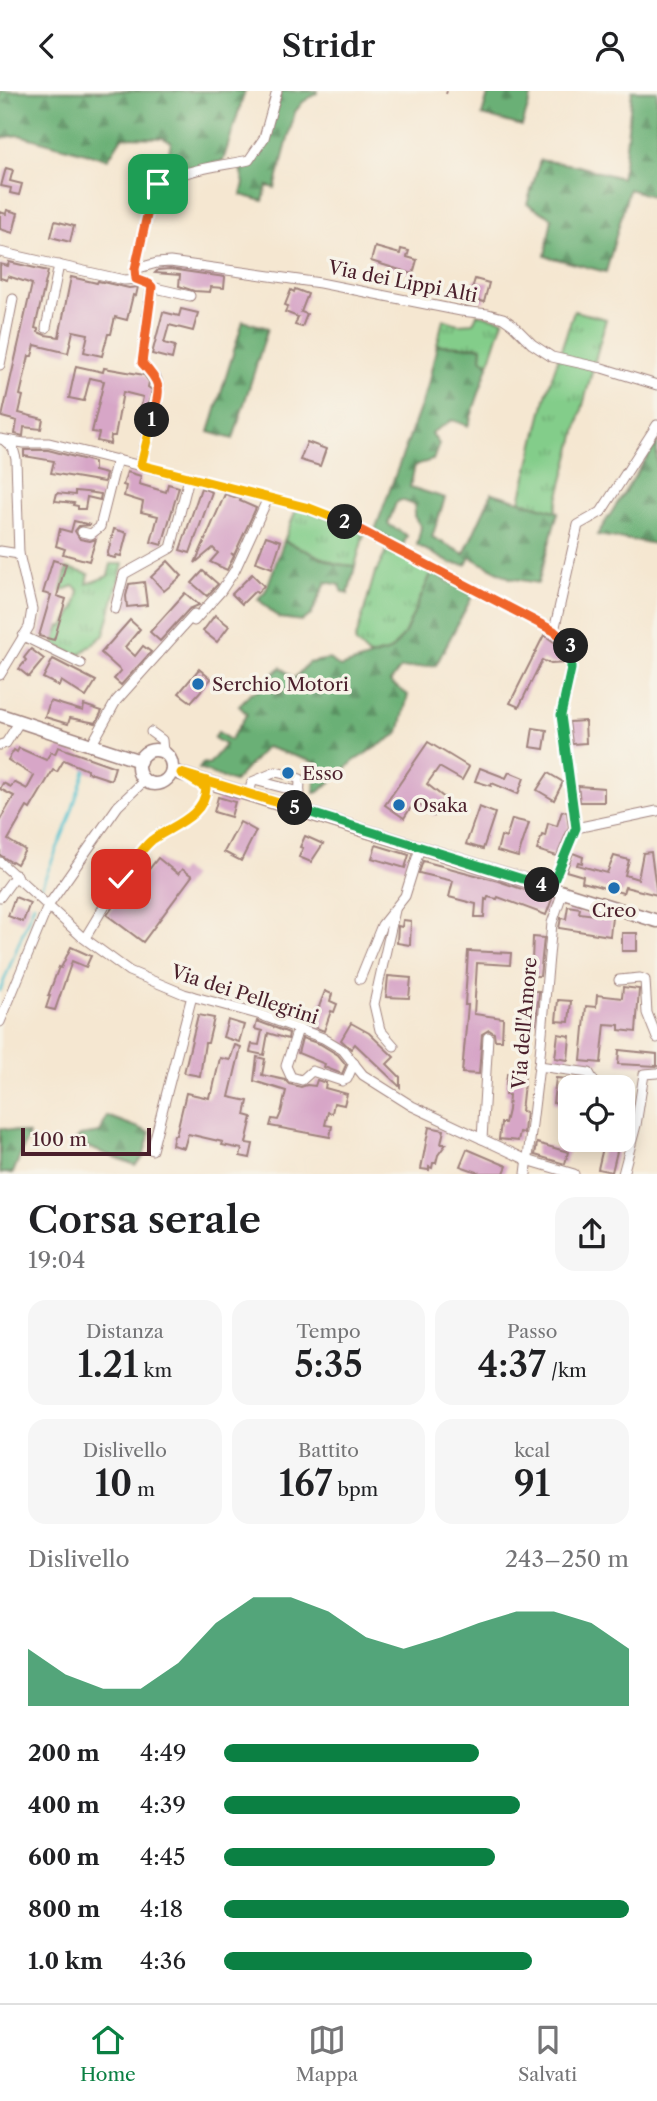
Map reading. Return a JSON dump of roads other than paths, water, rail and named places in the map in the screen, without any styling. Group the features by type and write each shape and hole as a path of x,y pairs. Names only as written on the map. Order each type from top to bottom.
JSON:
{"main road":[{"path":"0,715 140,761"},
{"path":"176,772 171,760 163,752 152,751 140,761 139,771 150,783 161,783 176,772 657,921"}],"street":[{"path":"136,274 152,193 158,184 187,173 248,160 264,138 277,91"},
{"path":"0,252 124,280 136,274"},
{"name":"Via dei Lippi Alti","path":"136,274 157,263 194,265 320,283 488,314 503,318 532,344 552,357 602,368 657,385"},
{"path":"46,328 59,265"},
{"path":"136,274 152,287 190,296"},
{"path":"141,465 159,390 157,380 142,363 152,287"},
{"path":"0,365 13,299"},
{"path":"554,631 578,525 601,512 657,425"},
{"path":"2,439 24,443 49,443 309,508 345,522 554,631 571,646 571,669 561,715 576,828 657,811"},
{"path":"0,675 29,627 32,609 19,554 16,459 13,448 2,439"},
{"path":"82,533 91,534 100,527 117,459"},
{"path":"115,609 124,574 170,548 189,478"},
{"path":"190,626 221,591 235,570 268,498"},
{"path":"0,551 19,554"},
{"path":"92,744 116,701 194,614"},
{"path":"23,636 81,664"},
{"path":"0,745 6,743 20,721"},
{"path":"151,732 162,740 163,752"},
{"path":"85,939 121,879 151,841 182,824 200,806 206,788 176,772"},
{"path":"249,793 253,782 276,772 289,775 300,779 299,809"},
{"path":"0,1022 48,906 118,806 145,780"},
{"path":"258,781 300,792"},
{"name":"Via dell'Amore","path":"526,1174 552,923 557,889 576,828"},
{"path":"360,979 376,936 405,896 420,848"},
{"name":"Via dei Pellegrini","path":"0,862 85,939 128,971 192,996 261,1015 323,1038 344,1050 363,1075 412,1106 527,1160 575,1174"},
{"path":"0,897 16,875"},
{"path":"394,1046 380,1030 374,1004 395,909"},
{"path":"619,980 645,980 647,1013 657,1038"},
{"path":"152,1150 192,996"},
{"path":"298,1029 286,1066 291,1077 302,1080 312,1071 342,1081 347,1079 354,1063"},
{"path":"482,1139 488,1037"},
{"path":"539,1066 590,1075"},
{"path":"623,1174 636,1125 644,1074 657,1073"}],"waterway":[{"path":"40,890 68,822 86,768"},
{"path":"0,991 34,904"}],"place":[{"name":"Serchio Motori","path":"198,684"},
{"name":"Esso","path":"288,773"},
{"name":"Osaka","path":"399,805"},
{"name":"Creo","path":"614,888"}]}
